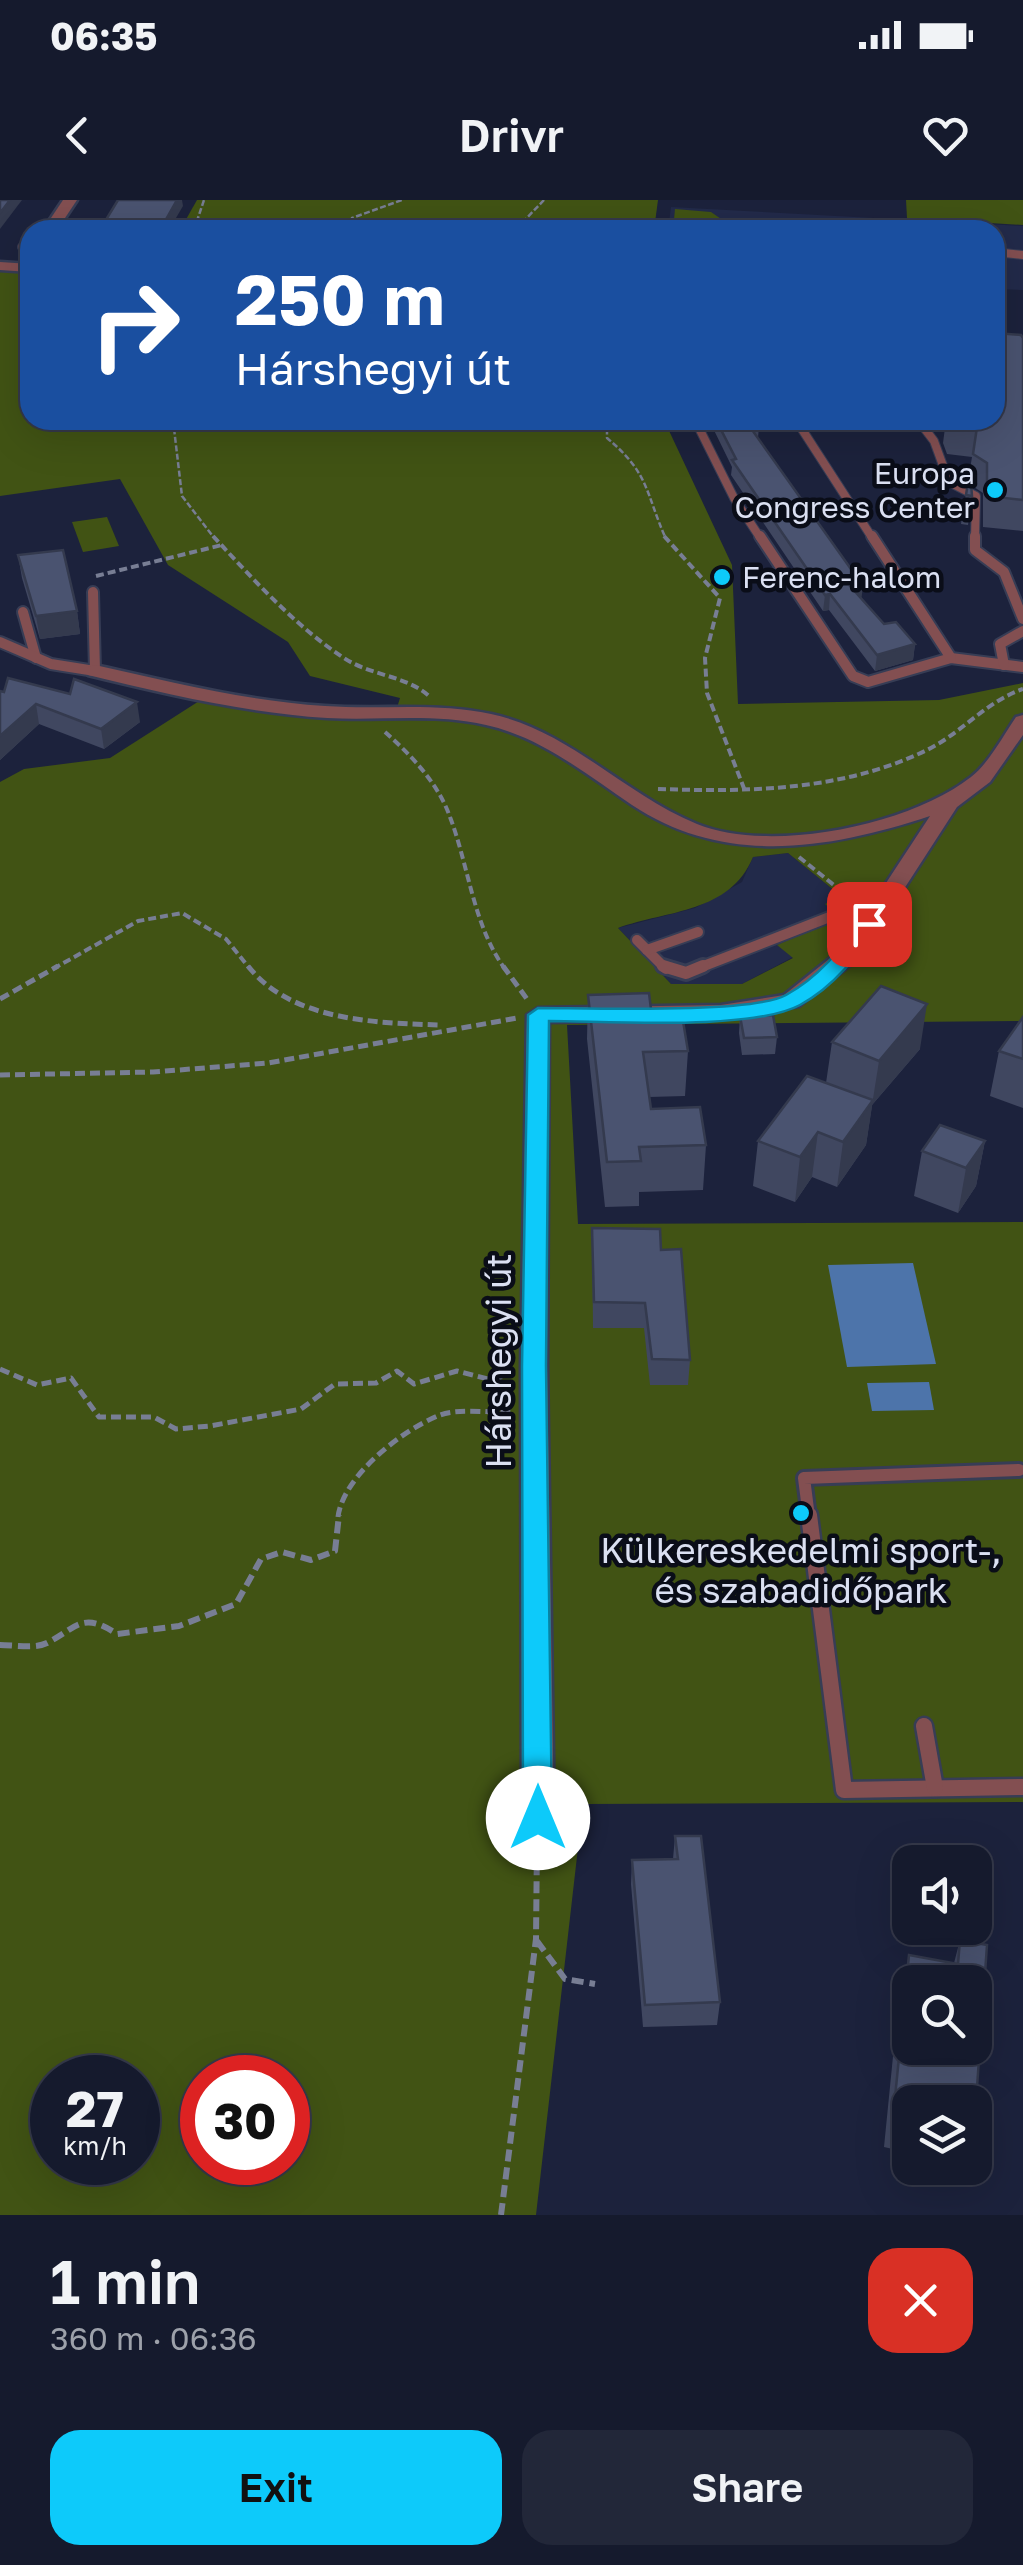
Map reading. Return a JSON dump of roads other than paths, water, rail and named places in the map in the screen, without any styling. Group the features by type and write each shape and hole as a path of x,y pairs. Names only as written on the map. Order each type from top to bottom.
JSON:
{"street":[{"path":"95,671 207,696 325,712 426,711 493,720 548,744 616,782 657,812 697,831 782,842 872,829 949,804"},
{"path":"886,896 949,804 983,778 1023,721"},
{"name":"Hárshegyi út","path":"538,1818 534,1366 538,1015 721,1012 791,1002 852,952 886,896"}],"lane":[{"path":"700,430 734,498 853,676 868,682 951,658 1023,667"},
{"path":"803,430 951,658"},
{"path":"926,430 934,441 949,482 976,496 974,550 1004,572 1023,619"},
{"path":"0,642 36,658 95,671 93,592"},
{"path":"23,612 36,658"},
{"path":"1004,665 1000,644 1023,632"},
{"path":"638,940 667,970 686,973 886,896"},
{"path":"648,950 698,932"},
{"path":"1019,1470 804,1478 844,1790 1023,1787"},
{"path":"924,1726 935,1788"}],"place":[{"name":"Europa Congress Center","path":"995,490"},
{"name":"Ferenc-halom","path":"722,577"},
{"name":"Külkereskedelmi sport-, és szabadidőpark","path":"801,1513"}]}
